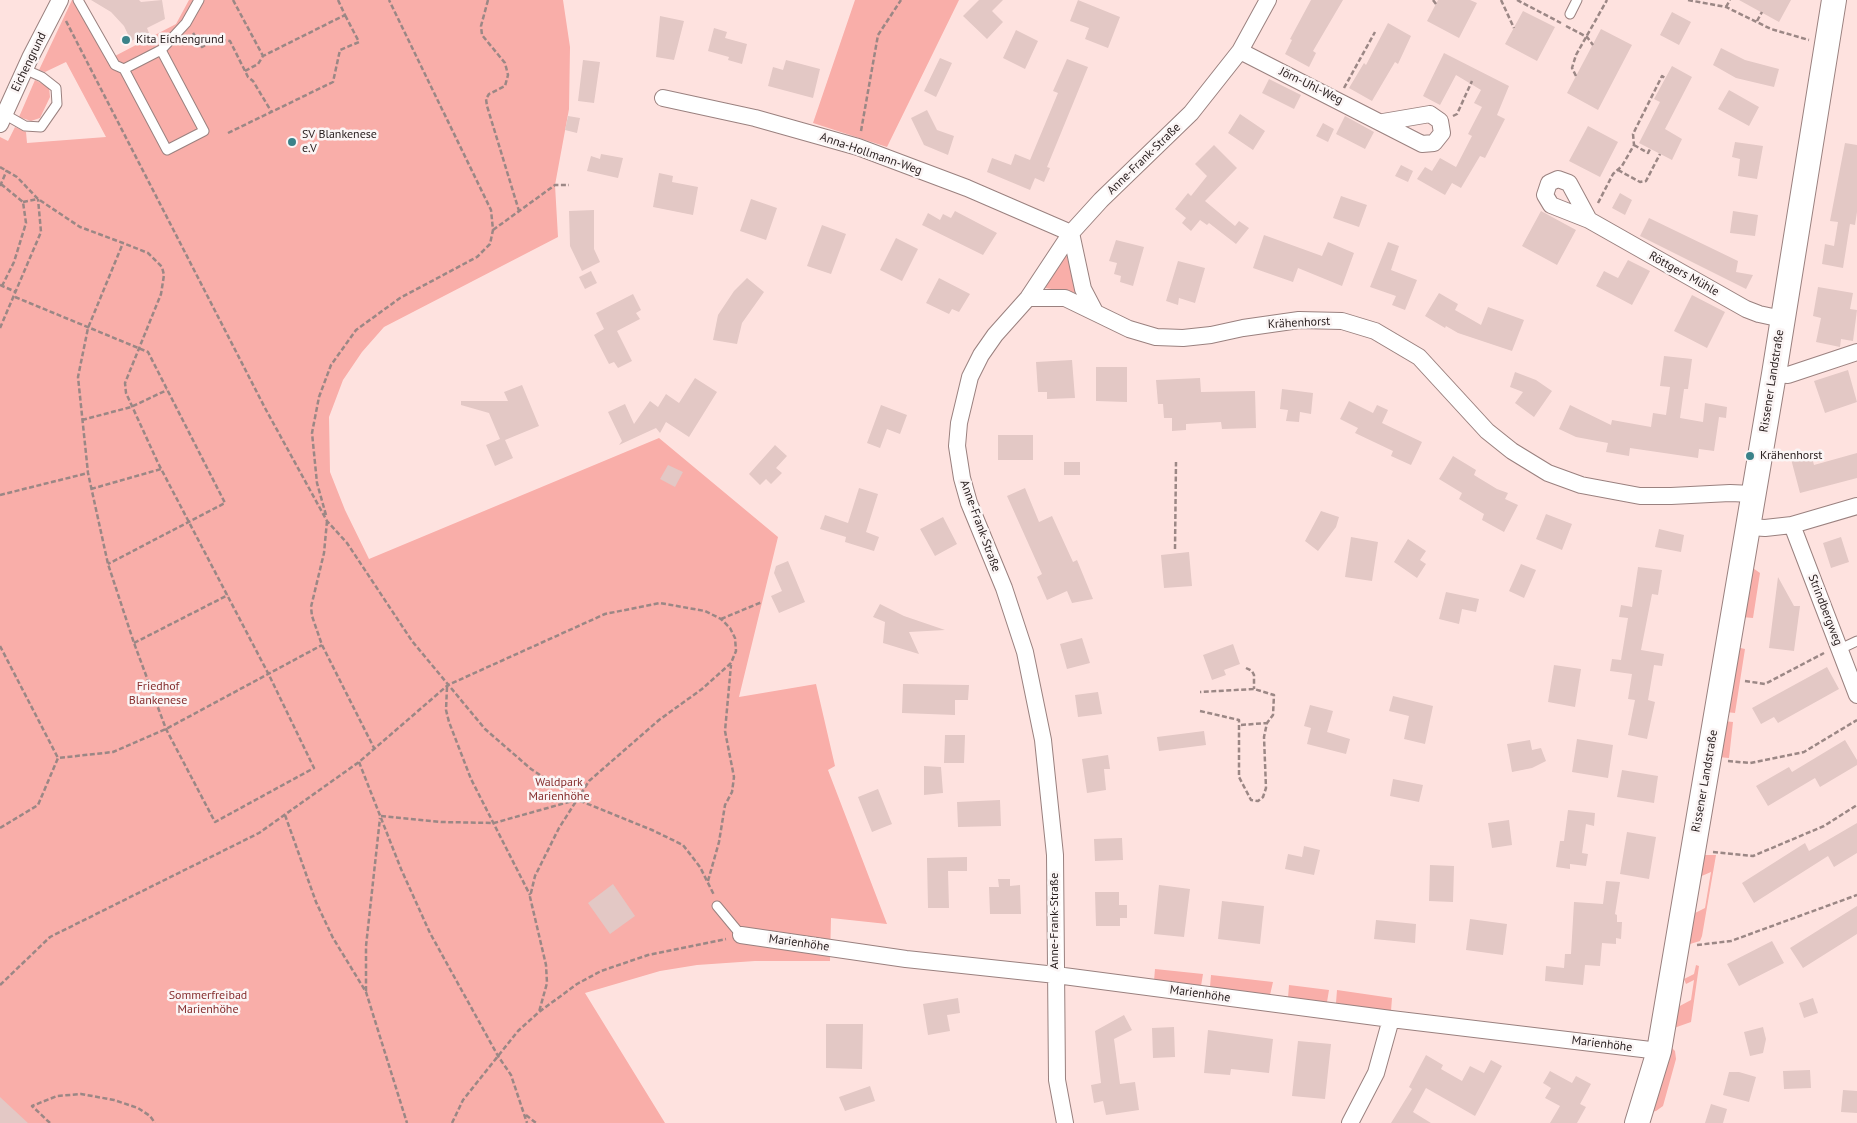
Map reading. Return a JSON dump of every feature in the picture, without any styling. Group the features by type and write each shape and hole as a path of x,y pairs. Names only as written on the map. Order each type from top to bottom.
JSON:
{"main road":[{"name":"Rissener Landstraße","path":"1637,1123 1659,1051 1749,527 1834,0"}],"street":[{"name":"Anne-Frank-Straße","path":"1065,1123 1057,1080 1055,854 1043,740 1033,685 1011,610 969,503 960,468 958,446 959,422 970,377 981,355 995,335 1028,298 1071,233 1101,200 1191,113 1240,51 1268,0"},
{"name":"Eichengrund","path":"2,119 24,69 59,3"},
{"name":"Jörn-Uhl-Weg","path":"1240,51 1426,145 1434,143 1439,138 1442,128 1440,121"},
{"name":"Anna-Hollmann-Weg","path":"663,98 755,118 858,147 967,188 1071,233"},
{"path":"1382,122 1426,114 1434,116 1440,121"},
{"name":"Röttgers Mühle","path":"1589,220 1746,308 1759,314 1782,319"},
{"path":"1071,233 1083,289 1094,310"},
{"name":"Krähenhorst","path":"1028,298 1065,298 1094,310 1129,329 1156,337 1183,338 1211,335 1270,323 1299,320 1342,321 1375,330 1419,357 1487,431 1512,451 1548,473 1581,485 1640,496 1730,492 1753,494"},
{"path":"1774,374 1788,375 1857,352"},
{"path":"1749,527 1765,528 1792,525 1857,506"},
{"name":"Strindbergweg","path":"1792,525 1857,695"},
{"name":"Marienhöhe","path":"742,936 906,958 1056,974 1391,1019 1659,1051"},
{"path":"1350,1123 1376,1073 1391,1019"}],"lane":[{"path":"78,0 115,65 124,69 167,150 204,131 161,50"},
{"path":"124,69 161,50 186,22 199,0"},
{"path":"1570,14 1577,0"},
{"path":"2,119 26,126 41,127 56,104 56,88 42,77 24,69"},
{"path":"1839,647 1857,641"},
{"path":"717,906 742,936"}],"path":[{"path":"233,0 263,56"},
{"path":"228,133 333,82 340,50 359,42 338,0"},
{"path":"374,748 322,644 311,612 322,567 327,521 316,474 312,433 319,397 332,365 356,330 400,298 477,257 490,244 493,230 491,210 389,0"},
{"path":"488,0 481,26 482,36 505,63 508,75 505,86 489,94 486,99 487,106 519,211"},
{"path":"858,147 878,35 901,0"},
{"path":"1433,0 1436,4"},
{"path":"1500,0 1514,28"},
{"path":"1517,0 1587,37 1593,44"},
{"path":"1576,76 1572,68 1576,55 1607,0"},
{"path":"1688,0 1726,7 1787,35 1815,42"},
{"path":"1726,7 1730,0"},
{"path":"59,3 265,408 327,521 347,543 412,641 495,738 554,786 578,800 652,830 683,845 694,857 708,881 717,906"},
{"path":"1757,21 1762,12"},
{"path":"245,71 258,64 263,56 345,14"},
{"path":"186,22 202,47 218,38 230,41 245,71 271,111"},
{"path":"1338,100 1374,32"},
{"path":"1589,220 1613,174 1618,170 1634,145 1633,134 1659,86 1662,76 1665,78"},
{"path":"1440,121 1457,114 1472,81"},
{"path":"1634,145 1648,153 1650,149"},
{"path":"1618,170 1640,182 1646,181 1660,154"},
{"path":"0,167 7,170 38,199 80,227 123,243 148,253 162,267 164,275 161,294 141,349 125,383 126,393 162,469 269,675 314,768 215,822 166,729 134,643 108,564 88,473 78,377 88,328 123,243"},
{"path":"7,170 0,185 23,202 26,223 14,262 1,286 16,292"},
{"path":"493,230 555,185 569,185"},
{"path":"23,202 38,199"},
{"path":"0,328 42,232 38,199"},
{"path":"15,297 148,352 225,502 108,564"},
{"path":"82,420 131,407 167,390"},
{"path":"1175,549 1176,462"},
{"path":"91,489 162,469"},
{"path":"0,496 88,473"},
{"path":"134,643 228,596"},
{"path":"721,619 762,602"},
{"path":"0,985 50,937 259,833 359,762 448,685 605,614 660,603 698,609 721,619 730,628 735,638 736,651 731,663 726,731 734,777 732,792 725,805 719,842 708,881"},
{"path":"58,758 113,752 166,729 269,675 322,644"},
{"path":"0,646 58,758"},
{"path":"1745,681 1765,684 1839,647"},
{"path":"530,896 543,858 589,781 601,768 731,663"},
{"path":"1246,668 1252,671 1254,689"},
{"path":"448,685 446,710 471,779 530,896 547,983 539,1012"},
{"path":"1200,692 1254,689 1274,695 1273,715 1267,723 1264,737 1266,788 1263,797 1254,802 1239,777 1240,725 1236,718 1200,711"},
{"path":"1710,758 1750,763 1804,752 1857,720"},
{"path":"1240,725 1267,723"},
{"path":"0,828 38,805 58,758"},
{"path":"359,762 401,869 430,932 498,1056 511,1075 526,1115 527,1123"},
{"path":"380,816 441,822 494,823 578,800"},
{"name":"Rissener Landstraße","path":"1693,851 1753,856 1824,826 1857,805"},
{"path":"285,815 316,902 333,938 366,992 407,1123"},
{"path":"366,992 366,946 380,816"},
{"path":"1677,947 1731,941 1857,895"},
{"path":"452,1123 464,1100 518,1031 539,1012 576,984 618,965 669,949 742,936"},
{"path":"50,1123 32,1106 57,1096 81,1094 114,1100 138,1108 150,1116 155,1123"},
{"path":"526,1115 536,1123"}],"green space":[{"path":"72,0 84,0 115,56 176,24 189,0 563,0 570,47 569,109 555,185 558,237 384,327 362,352 343,380 329,417 330,472 345,510 369,559 659,438 778,537 739,697 816,684 835,766 828,770 887,924 831,918 830,961 755,961 697,965 660,971 585,993 665,1123 0,1123 0,137 8,141 15,127 26,132 27,143 106,137 66,62 45,72 39,70"},
{"path":"855,0 959,0 887,147 813,123"},
{"path":"35,80 49,87 50,97 40,118 31,121 19,117"},
{"path":"1066,254 1078,293 1045,288"},
{"path":"1750,566 1760,573 1753,618 1742,617"},
{"path":"1736,647 1745,649 1735,713 1726,712"},
{"path":"1723,721 1733,722 1729,758 1718,757"},
{"path":"1702,855 1716,855 1702,936 1700,941 1690,944 1686,941 1691,915 1705,908 1711,872 1697,878"},
{"path":"1696,965 1699,966 1691,1022 1674,1028 1676,1008 1691,1000 1694,980 1686,984 1684,979 1694,974"},
{"path":"1155,969 1203,974 1201,986 1154,981"},
{"path":"1211,975 1273,982 1270,995 1210,987"},
{"path":"1289,985 1329,990 1327,1002 1288,998"},
{"path":"1337,990 1392,998 1391,1011 1336,1003"},
{"path":"1670,1046 1675,1051 1676,1059 1663,1106 1651,1112"}],"building":[{"path":"91,0 139,0 141,2 162,0 165,19 147,28 149,33 131,41 124,26 111,12"},
{"path":"979,0 1003,0 992,11 1003,22 987,39 963,16"},
{"path":"1078,0 1120,17 1108,48 1085,39 1089,28 1070,21"},
{"path":"1311,0 1343,0 1313,51 1316,53 1309,67 1285,54 1292,40 1290,39"},
{"path":"1438,0 1470,0 1477,3 1459,38 1427,21"},
{"path":"1739,0 1791,0 1779,22"},
{"path":"1523,11 1555,27 1537,61 1505,44"},
{"path":"1672,12 1691,22 1679,45 1660,35"},
{"path":"660,16 684,21 674,60 656,57"},
{"path":"1388,23 1411,36 1398,64 1395,62 1372,101 1349,88 1364,63 1366,65"},
{"path":"714,28 727,32 725,38 747,44 742,64 728,60 729,57 708,51"},
{"path":"1601,29 1632,45 1598,110 1567,93"},
{"path":"1016,30 1038,41 1025,69 1003,58"},
{"path":"1721,48 1745,60 1779,69 1774,87 1736,78 1713,65"},
{"path":"1444,53 1509,86 1497,115 1505,119 1485,158 1480,156 1461,188 1452,183 1445,195 1417,179 1425,167 1432,171 1440,158 1456,167 1472,136 1468,134 1482,107 1474,103 1481,90 1456,75 1440,105 1423,96"},
{"path":"940,58 952,63 936,97 924,91"},
{"path":"1067,59 1088,67 1047,167 1050,168 1044,182 1035,178 1030,190 987,172 992,158 1011,165 1015,154 1030,160 1058,93 1053,91"},
{"path":"583,60 600,62 594,103 578,101"},
{"path":"786,60 820,69 813,98 768,86 773,67 783,70"},
{"path":"1672,66 1692,77 1665,129 1682,139 1672,160 1639,143 1660,102 1654,99"},
{"path":"1269,79 1301,95 1294,109 1262,93"},
{"path":"1729,90 1759,107 1749,126 1718,109"},
{"path":"927,110 937,130 954,136 948,155 924,145 911,118"},
{"path":"1240,114 1265,131 1253,150 1228,133"},
{"path":"568,116 580,118 577,133 565,130"},
{"path":"1345,116 1374,132 1365,149 1336,134"},
{"path":"1323,123 1334,129 1328,142 1316,136"},
{"path":"1588,126 1618,142 1600,177 1569,161"},
{"path":"1735,142 1763,146 1757,179 1738,176 1740,159 1732,157"},
{"path":"1845,143 1857,145 1857,212 1855,225 1850,224 1843,268 1822,264 1825,244 1834,246 1838,222 1830,221"},
{"path":"1214,145 1237,168 1205,201 1235,226 1239,221 1249,228 1236,244 1209,223 1207,225 1200,220 1191,231 1182,223 1186,218 1175,209 1188,193 1191,196 1207,176 1195,164"},
{"path":"601,154 623,158 618,178 587,171 591,156 600,159"},
{"path":"1401,165 1413,171 1408,182 1395,176"},
{"path":"659,173 673,176 672,182 698,187 693,215 653,207"},
{"path":"1620,193 1632,200 1625,215 1612,208"},
{"path":"1341,196 1367,205 1359,227 1333,218"},
{"path":"751,199 777,208 766,240 740,231"},
{"path":"594,210 594,249 600,262 582,271 570,246 569,211"},
{"path":"955,211 997,233 983,255 922,225 928,213 940,220 943,214 951,218"},
{"path":"1541,211 1576,230 1557,265 1522,246"},
{"path":"1733,211 1758,215 1755,236 1730,233"},
{"path":"1649,218 1738,261 1736,272 1753,275 1746,289 1640,236"},
{"path":"822,225 846,234 831,274 807,266"},
{"path":"1264,235 1322,256 1328,242 1354,253 1342,286 1298,268 1293,282 1253,268"},
{"path":"896,238 918,249 902,281 880,270"},
{"path":"1116,240 1144,247 1133,286 1120,282 1121,276 1114,274 1117,263 1109,261"},
{"path":"1388,242 1399,246 1391,270 1417,280 1405,310 1392,305 1396,296 1370,287"},
{"path":"1628,260 1650,271 1632,305 1596,286 1604,271 1618,278"},
{"path":"1178,261 1205,268 1195,303 1179,298 1178,305 1166,301"},
{"path":"591,271 597,283 585,289 579,277"},
{"path":"747,278 764,292 742,323 737,344 713,340 718,315 734,291"},
{"path":"939,278 970,294 959,312 952,309 949,314 926,303"},
{"path":"1818,287 1853,293 1850,309 1857,310 1853,341 1841,339 1840,347 1816,342 1821,318 1813,316"},
{"path":"1439,293 1458,304 1455,310 1481,325 1488,307 1524,320 1512,351 1458,333 1446,326 1445,328 1425,316"},
{"path":"633,294 641,310 636,313 640,319 617,331 632,361 618,368 614,362 609,364 594,335 604,329 596,313"},
{"path":"1692,295 1725,312 1707,348 1674,331"},
{"path":"1664,356 1692,359 1688,389 1684,389 1680,418 1703,422 1705,403 1727,407 1726,418 1719,417 1714,451 1699,449 1698,458 1630,448 1629,456 1606,452 1608,443 1576,437 1559,429 1570,405 1611,425 1612,420 1651,427 1653,413 1666,415 1670,387 1660,386"},
{"path":"1072,360 1075,398 1047,399 1047,392 1038,392 1036,362"},
{"path":"1096,367 1127,367 1127,402 1096,401"},
{"path":"1848,370 1857,402 1825,413 1814,381"},
{"path":"1515,372 1536,380 1552,391 1534,417 1515,403 1523,392 1510,387"},
{"path":"695,378 717,392 689,437 666,422 660,433 656,428 619,445 622,441 608,412 625,404 634,424 650,401 658,407 666,394 679,403"},
{"path":"1200,378 1201,392 1255,391 1256,428 1222,429 1221,422 1186,424 1186,430 1172,431 1172,418 1164,418 1163,404 1158,404 1156,380"},
{"path":"522,385 539,426 505,440 513,458 495,466 486,445 500,439 489,413 461,405 461,401 508,401 504,392"},
{"path":"1282,389 1313,393 1311,414 1300,412 1299,422 1286,421 1288,410 1280,409"},
{"path":"1349,401 1373,413 1377,405 1388,410 1382,423 1422,442 1411,465 1391,456 1393,451 1355,433 1358,428 1340,419"},
{"path":"881,405 907,415 900,434 887,429 880,448 867,443"},
{"path":"998,435 1033,435 1033,460 998,460"},
{"path":"775,445 787,456 776,468 782,473 771,484 766,479 760,485 749,474"},
{"path":"1857,453 1857,478 1800,493 1791,459 1811,454 1814,465"},
{"path":"1453,456 1476,470 1474,475 1497,489 1508,493 1505,499 1518,505 1504,532 1482,520 1484,514 1459,499 1462,493 1439,479"},
{"path":"1064,462 1080,462 1080,475 1064,475"},
{"path":"668,465 683,472 675,487 660,479"},
{"path":"859,488 878,494 866,532 879,537 874,551 845,542 846,537 820,529 825,515 848,523"},
{"path":"1025,488 1039,522 1052,516 1073,562 1077,560 1093,599 1072,603 1067,591 1047,600 1037,577 1042,574 1007,496"},
{"path":"1321,511 1339,517 1336,527 1318,551 1305,541"},
{"path":"1546,514 1572,524 1562,550 1536,539"},
{"path":"943,517 957,544 935,556 920,529"},
{"path":"1659,529 1684,535 1681,552 1655,547"},
{"path":"1351,537 1378,542 1372,581 1345,577"},
{"path":"1841,537 1849,562 1831,568 1823,543"},
{"path":"1408,539 1426,551 1420,560 1426,564 1417,578 1394,562"},
{"path":"1189,552 1192,586 1164,588 1161,555"},
{"path":"788,561 805,602 779,613 771,596 782,591 774,573 776,566"},
{"path":"1521,564 1536,570 1524,598 1509,591"},
{"path":"1638,567 1662,570 1658,595 1652,594 1641,650 1664,654 1662,666 1654,665 1648,700 1655,702 1647,739 1628,735 1635,700 1628,699 1632,674 1610,671 1612,659 1621,660 1628,618 1619,617 1621,605 1632,607"},
{"path":"1778,577 1794,606 1800,606 1794,651 1769,648"},
{"path":"1446,592 1479,599 1476,612 1462,609 1459,624 1439,619"},
{"path":"880,604 904,616 945,630 909,632 919,654 883,643 885,622 873,617"},
{"path":"1082,638 1090,663 1067,669 1060,644"},
{"path":"1233,644 1240,664 1224,670 1226,675 1212,680 1203,655"},
{"path":"1554,665 1581,669 1575,707 1548,702"},
{"path":"1827,667 1839,689 1778,723 1774,717 1761,724 1752,708"},
{"path":"903,684 969,685 968,700 955,700 955,715 902,713"},
{"path":"1098,692 1102,714 1078,717 1075,695"},
{"path":"1393,696 1433,706 1425,744 1404,739 1409,716 1389,711"},
{"path":"1310,705 1333,711 1327,732 1350,739 1346,754 1307,744 1311,728 1304,726"},
{"path":"1204,731 1206,745 1159,751 1157,737"},
{"path":"945,735 965,735 964,763 944,763"},
{"path":"1577,739 1613,745 1608,778 1572,772"},
{"path":"1530,740 1532,750 1541,748 1546,761 1532,768 1512,772 1507,744"},
{"path":"1845,740 1857,760 1857,765 1820,787 1815,778 1768,806 1756,786 1789,767 1792,772"},
{"path":"1108,755 1110,769 1104,769 1106,790 1087,793 1082,759"},
{"path":"924,766 941,767 943,793 924,795"},
{"path":"1622,770 1658,776 1654,803 1617,797"},
{"path":"1393,779 1423,785 1419,802 1390,796"},
{"path":"878,789 892,824 872,832 858,797"},
{"path":"1000,800 1001,826 958,827 957,802"},
{"path":"1568,810 1595,813 1594,826 1586,824 1582,853 1588,854 1586,866 1570,864 1570,869 1556,867 1560,841 1564,841"},
{"path":"1509,820 1512,845 1492,848 1488,823"},
{"path":"1857,823 1857,853 1834,867 1828,856 1754,903 1742,883 1805,843 1809,851"},
{"path":"1627,832 1656,837 1649,879 1620,874"},
{"path":"1122,838 1123,860 1095,861 1094,839"},
{"path":"1304,846 1320,850 1314,875 1285,869 1288,854 1302,857"},
{"path":"967,857 967,871 948,871 949,908 928,908 927,858"},
{"path":"1430,865 1454,866 1453,902 1429,901"},
{"path":"998,879 1010,879 1010,886 1020,885 1021,914 990,914 989,887 999,887"},
{"path":"1606,881 1620,882 1615,914 1617,915 1617,922 1622,922 1621,939 1616,938 1616,944 1602,943 1600,966 1585,965 1583,985 1545,981 1546,966 1564,968 1565,954 1571,954 1574,902 1603,904"},
{"path":"613,884 635,916 610,934 588,903"},
{"path":"1159,885 1190,889 1184,937 1154,934"},
{"path":"1095,892 1119,892 1119,905 1127,905 1127,918 1120,918 1120,926 1096,926"},
{"path":"1222,901 1264,906 1260,944 1218,939"},
{"path":"1857,906 1857,934 1803,968 1790,948"},
{"path":"1470,919 1507,924 1503,955 1466,950"},
{"path":"1376,920 1416,924 1415,943 1374,939"},
{"path":"1772,941 1784,963 1739,986 1727,964"},
{"path":"958,998 960,1013 947,1015 950,1031 928,1035 923,1004"},
{"path":"1813,998 1818,1013 1804,1018 1799,1003"},
{"path":"1124,1015 1132,1030 1114,1039 1120,1084 1135,1082 1139,1110 1106,1115 1103,1101 1094,1103 1091,1085 1101,1083 1095,1031"},
{"path":"826,1024 863,1024 862,1069 826,1068"},
{"path":"1174,1027 1175,1057 1153,1058 1152,1028"},
{"path":"1763,1027 1766,1039 1763,1053 1750,1056 1744,1032"},
{"path":"1208,1030 1273,1039 1269,1073 1231,1069 1230,1075 1204,1073"},
{"path":"1298,1041 1331,1044 1325,1099 1292,1096"},
{"path":"1426,1055 1443,1065 1441,1069 1462,1081 1470,1066 1484,1073 1491,1060 1502,1066 1475,1116 1426,1088 1413,1112 1431,1123 1391,1123 1412,1089 1409,1087"},
{"path":"1810,1070 1811,1088 1784,1089 1783,1071"},
{"path":"1550,1071 1572,1083 1576,1076 1591,1084 1580,1104 1586,1107 1577,1123 1550,1123 1560,1106 1545,1098 1551,1088 1543,1083"},
{"path":"1729,1072 1739,1072 1756,1077 1749,1102 1723,1095"},
{"path":"870,1086 875,1101 845,1111 839,1097"},
{"path":"1843,1090 1857,1091 1857,1113 1841,1112"},
{"path":"0,1097 28,1123 0,1123"},
{"path":"1711,1104 1727,1109 1723,1123 1705,1123"}],"place":[{"name":"Kita Eichengrund","path":"126,40"},
{"name":"SV Blankenese e.V","path":"292,142"},
{"name":"Krähenhorst","path":"1750,456"}],"park label":[{"name":"Friedhof Blankenese","path":"158,694"},
{"name":"Waldpark Marienhöhe","path":"559,790"},
{"name":"Sommerfreibad Marienhöhe","path":"208,1003"}]}
